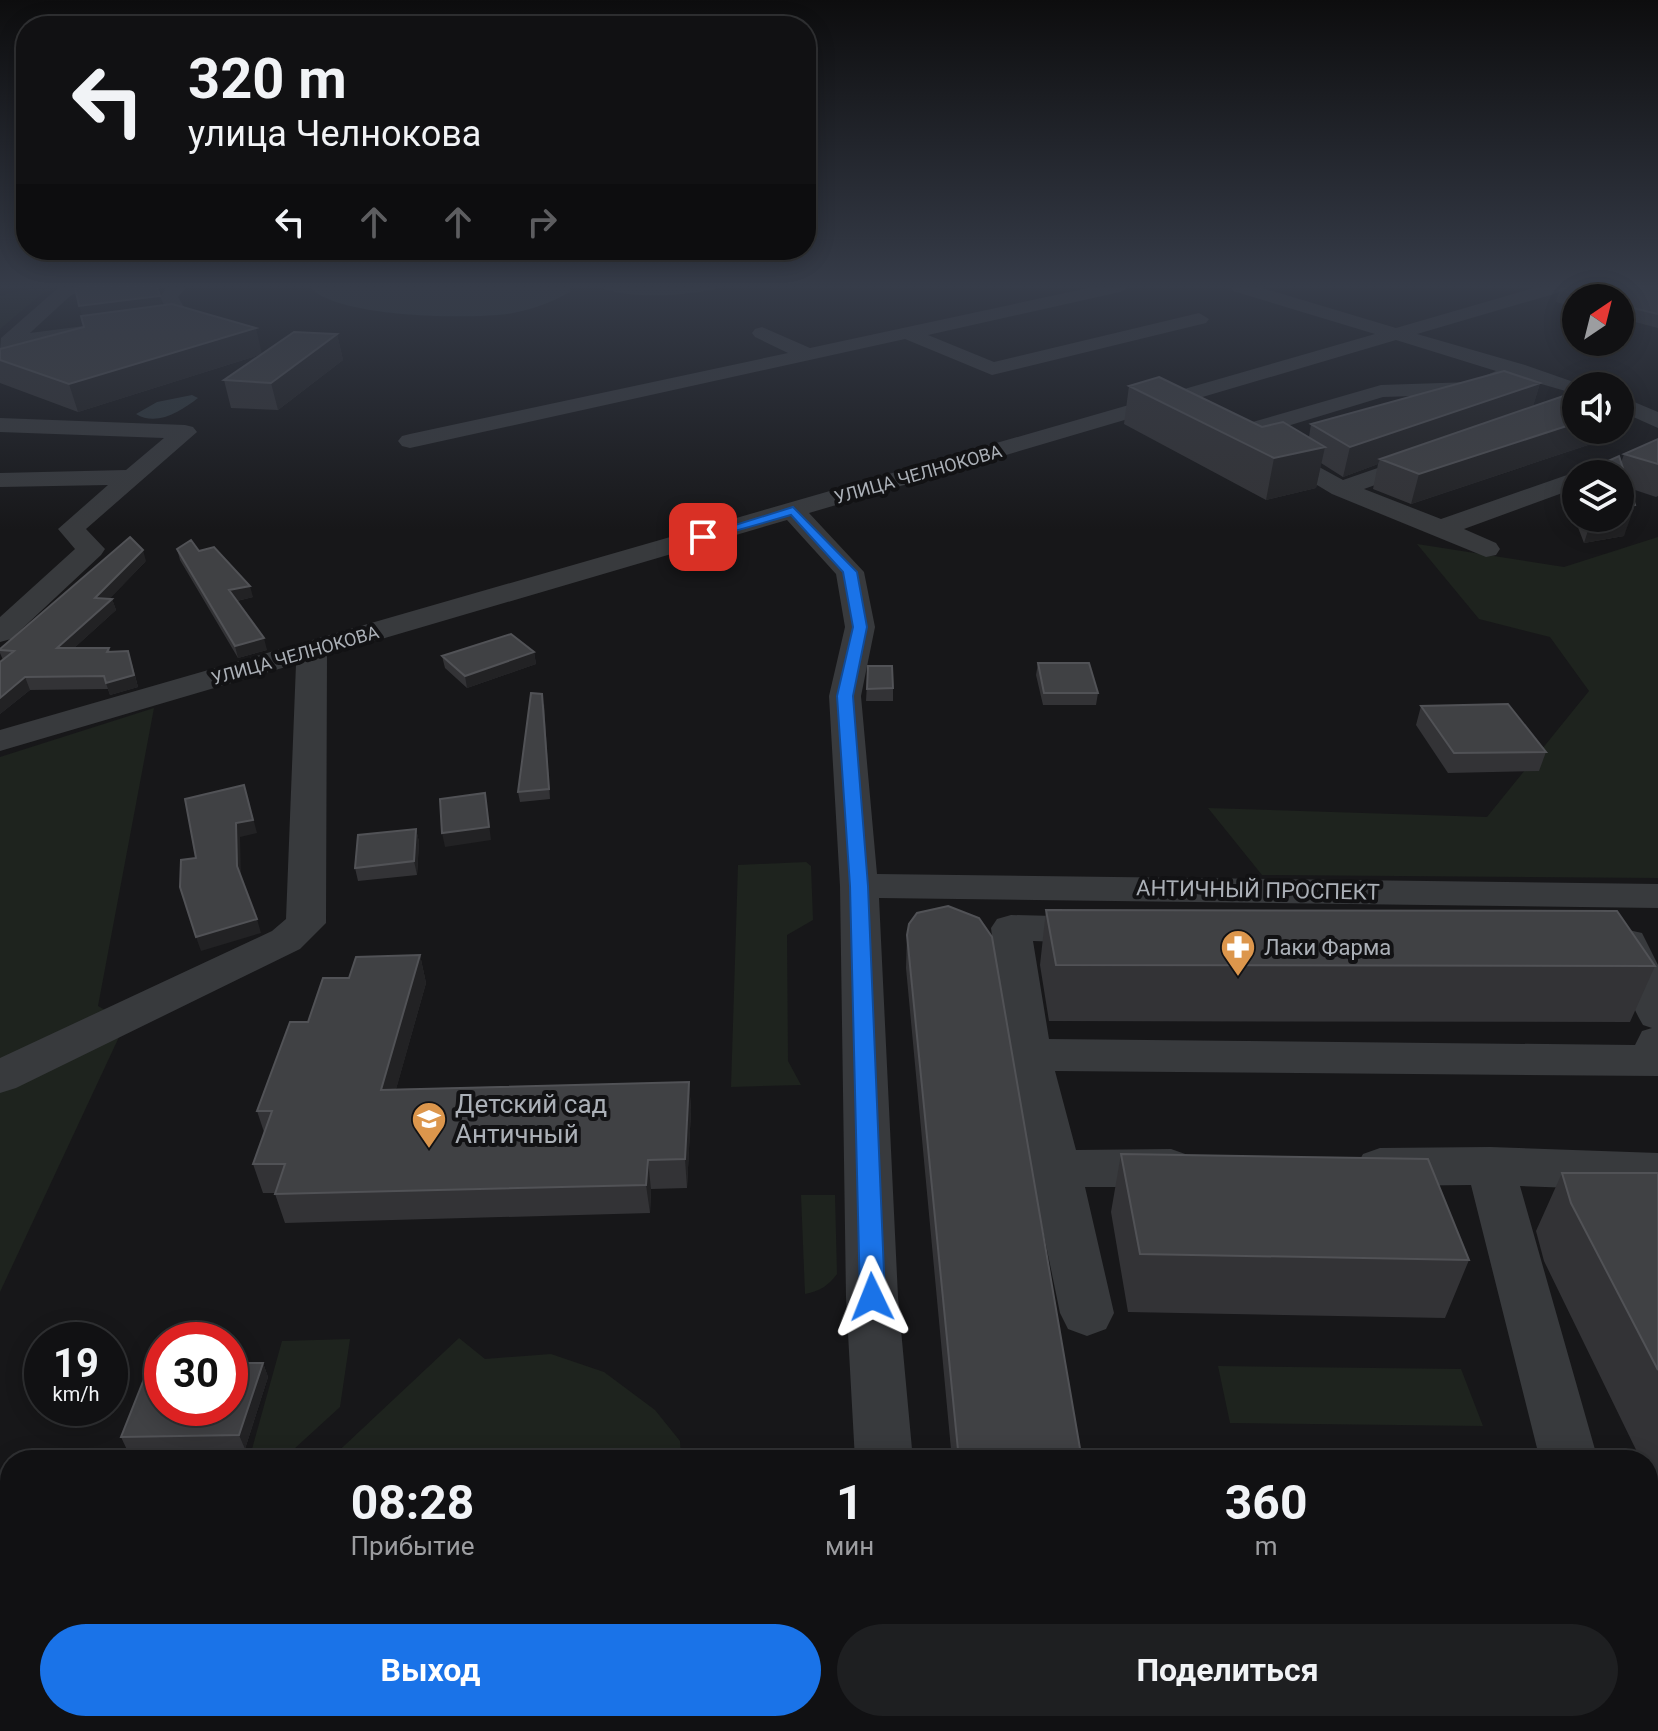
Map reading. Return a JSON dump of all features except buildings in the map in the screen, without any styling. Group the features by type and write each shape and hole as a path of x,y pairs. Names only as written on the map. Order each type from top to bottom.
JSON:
{"street":[{"path":"410,441 749,368"},
{"name":"УЛИЦА ЧЕЛНОКОВА","path":"0,741 1282,368"},
{"path":"1479,368 1562,403"},
{"path":"1414,411 1505,378"},
{"path":"1248,431 1381,391 1475,388 1505,378 1562,386"},
{"path":"1175,400 1248,431 1341,489 1486,549"},
{"path":"1634,410 1658,421"},
{"path":"0,425 185,432 71,529 91,549 0,633"},
{"path":"1634,429 1648,434 1658,428"},
{"path":"1276,451 1306,442"},
{"path":"1341,489 1442,453"},
{"path":"0,480 132,477"},
{"path":"1441,528 1562,485"},
{"path":"793,511 850,572 860,627 845,696 859,886 872,1297 883,1450"},
{"path":"0,1077 286,940 306,923 312,650"},
{"name":"АНТИЧНЫЙ ПРОСПЕКТ","path":"859,886 1658,896"},
{"path":"1605,894 1643,944 1658,1015"},
{"path":"1087,1313 1029,1055 1011,928 1138,931"},
{"path":"1580,941 1643,944"},
{"path":"1029,1055 1657,1056"},
{"path":"1490,1166 1566,1450"},
{"path":"1335,1167 1490,1166 1658,1172"},
{"path":"1057,1169 1212,1168"}],"shaded area":[{"path":"192,395 198,398 168,416 152,419 136,414 157,402"},
{"path":"1658,537 1658,878 1262,875 1208,808 1487,817 1589,691 1550,637 1479,619 1417,544 1564,567"},
{"path":"154,708 98,1006 126,1022 0,1292 0,757"},
{"path":"806,862 811,866 813,920 787,935 788,1061 801,1085 731,1087 738,865"},
{"path":"801,1195 835,1195 837,1274 823,1287 805,1294"},
{"path":"459,1338 485,1359 551,1354 604,1372 655,1410 680,1441 680,1450 340,1450"},
{"path":"350,1339 340,1407 293,1450 247,1450 252,1449 282,1341"},
{"path":"1218,1366 1461,1369 1483,1426 1230,1423"}],"place":[{"name":"Лаки Фарма","path":"1238,978"},
{"name":"Детский сад Античный","path":"429,1150"}],"route":[{"path":"703,537 793,511 850,572 860,627 845,696 859,886 872,1297"}]}
